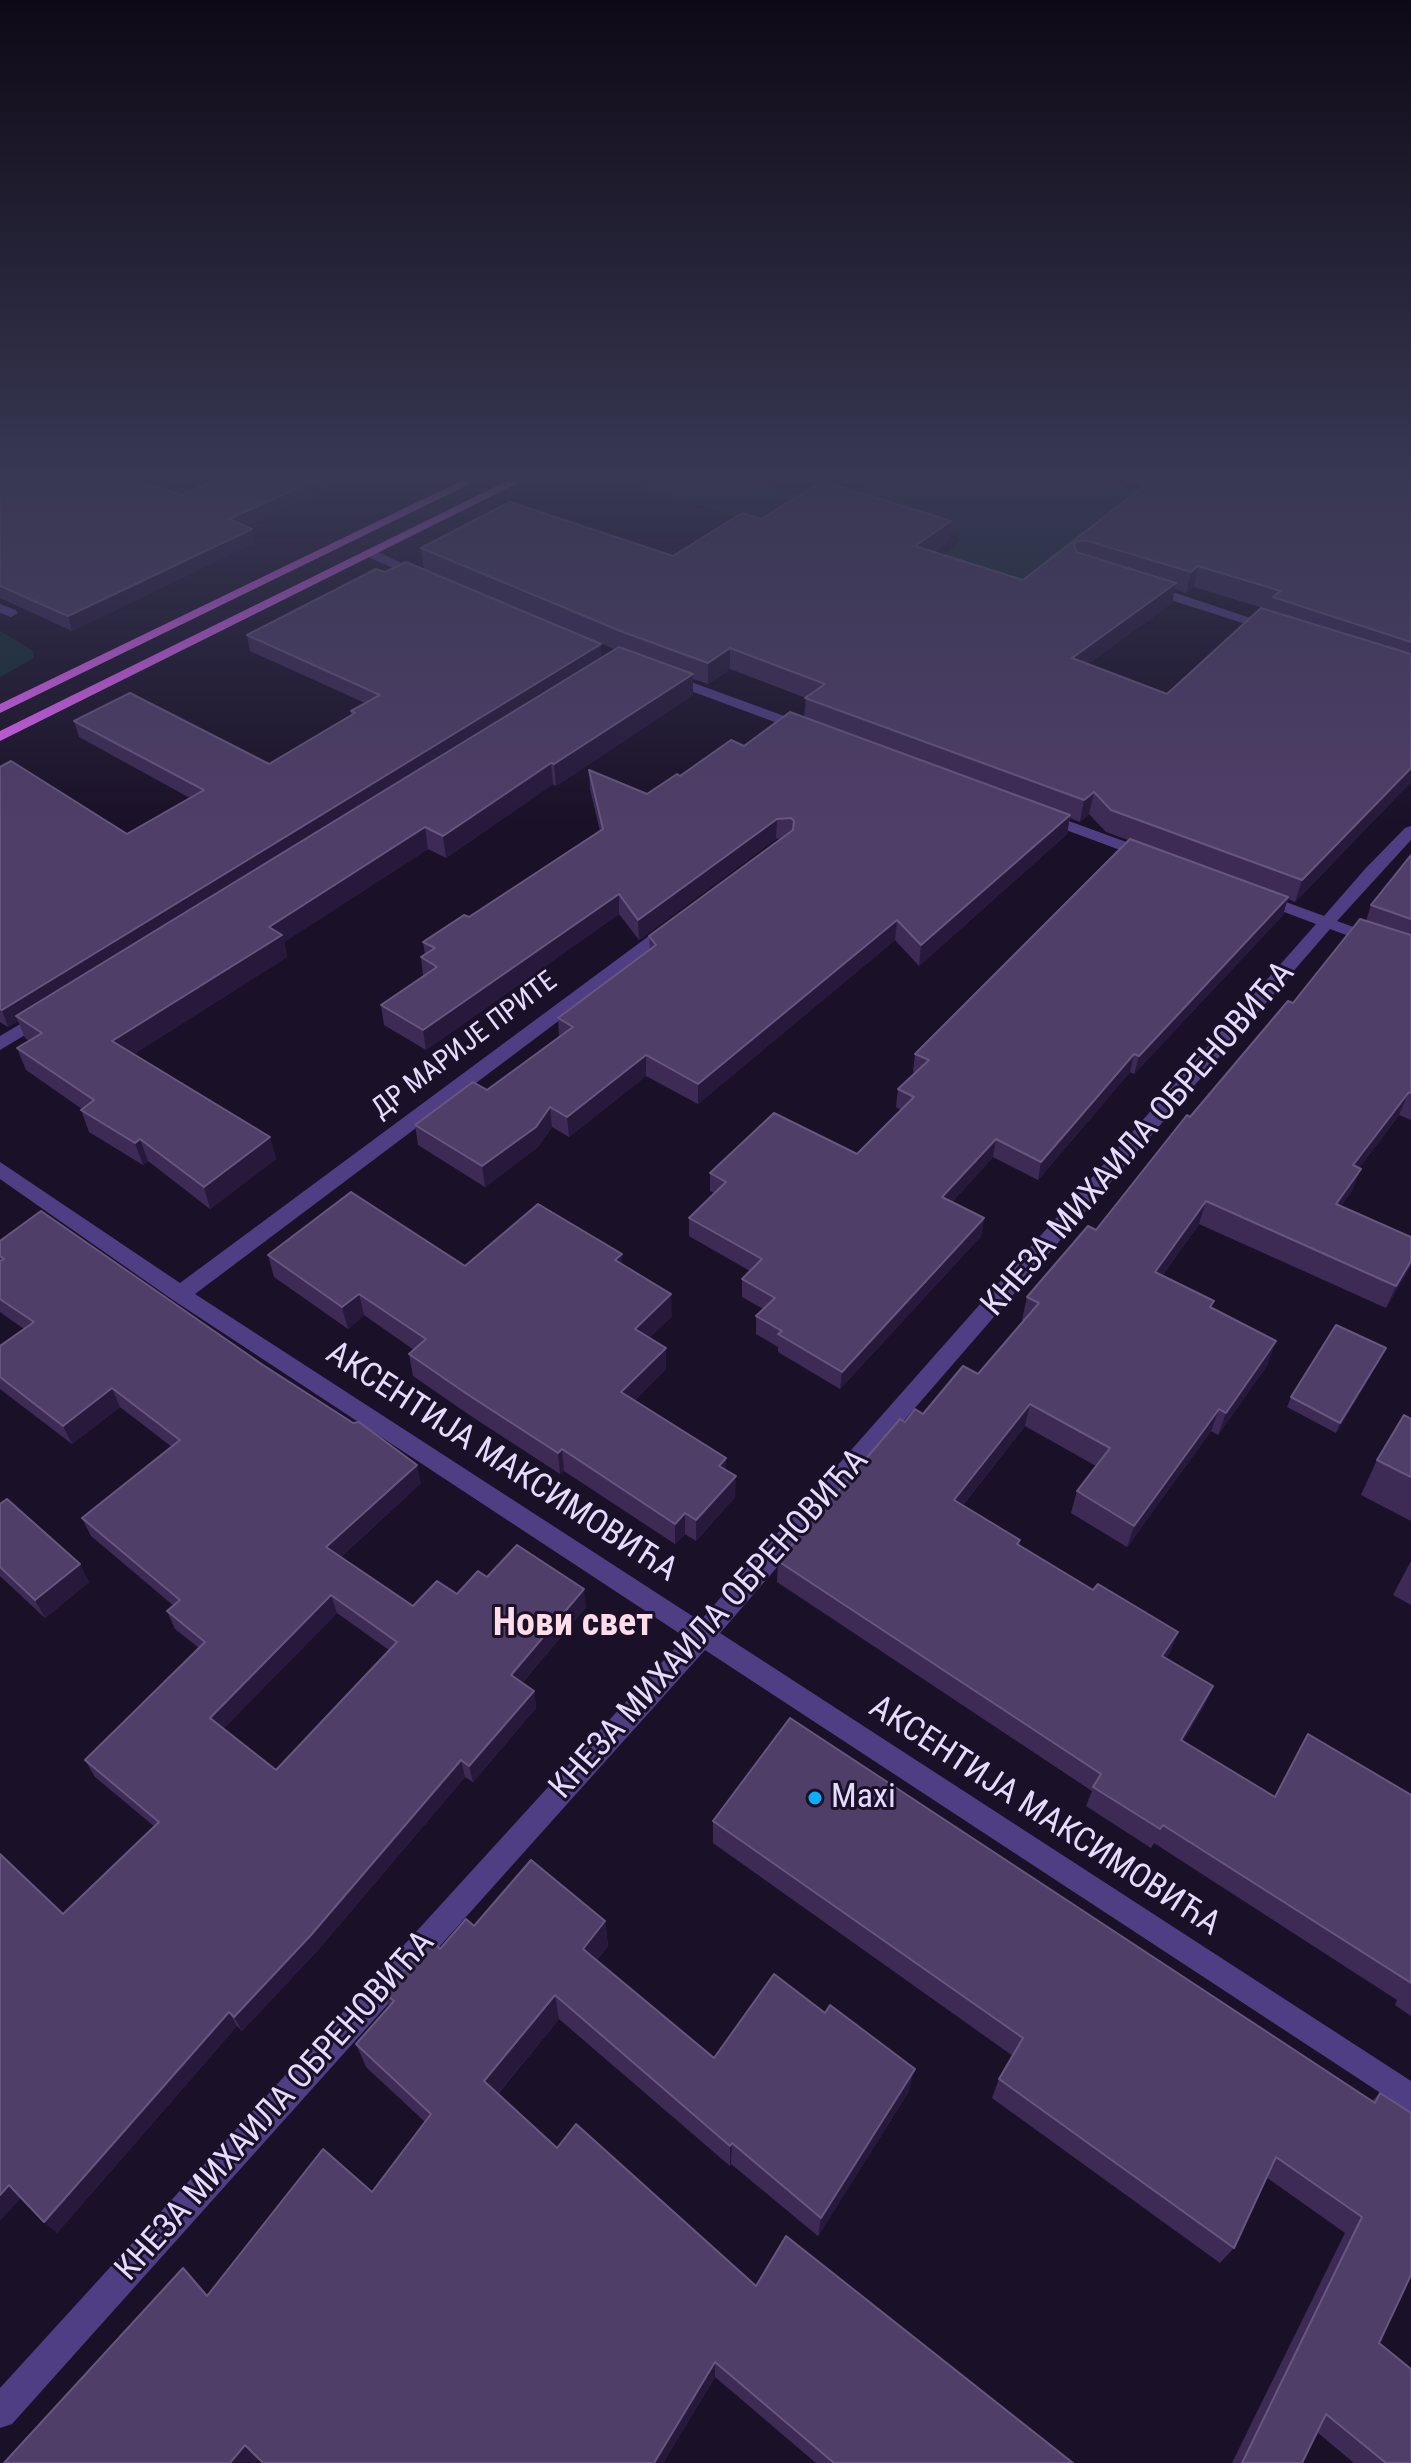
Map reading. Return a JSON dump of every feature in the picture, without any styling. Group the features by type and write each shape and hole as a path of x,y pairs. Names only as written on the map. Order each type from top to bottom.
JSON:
{"main road":[{"path":"0,709 239,593"},
{"path":"0,737 293,593"}],"street":[{"path":"1162,593 1290,633"},
{"path":"648,670 812,731"},
{"path":"1034,813 1167,863"},
{"name":"КНЕЗА МИХАИЛА ОБРЕНОВИЋА","path":"0,2412 703,1635 1330,923 1371,872 1411,831"},
{"path":"1240,890 1411,954"},
{"name":"ДР МАРИЈЕ ПРИТЕ","path":"180,1294 683,919"},
{"path":"0,1044 54,1010"},
{"name":"АКСЕНТИЈА МАКСИМОВИЋА","path":"0,1169 180,1294 1411,2098"}],"green space":[{"path":"0,631 33,651 34,658 0,677"}],"building":[{"path":"16,593 117,593 68,616"},
{"path":"329,593 480,593 601,644 0,1009 0,767 11,761 127,834 204,790 74,721 130,693 269,764 380,695 247,635"},
{"path":"529,593 1162,593 1072,658 1167,694 1261,608 1411,654 1411,768 1302,880 1111,810 1094,792 1084,800 805,698 825,684 730,648 708,663"},
{"path":"1278,593 1411,593 1411,642 1273,597"},
{"path":"619,647 693,674 554,764 551,763 443,836 425,827 269,927 282,935 112,1041 270,1137 204,1187 140,1139 135,1143 81,1110 94,1100 17,1048 42,1033 16,1016"},
{"path":"790,712 1070,815 921,945 897,920 698,1084 646,1055 567,1117 550,1107 536,1127 482,1166 415,1125 473,1082 487,1090 573,1027 558,1018 656,945 649,936 793,830 794,821 791,818 777,819 638,920 619,894 423,1030 381,1005 437,967 421,957 435,948 423,942 464,915 469,917 603,829 589,770 647,794 677,774 680,776 731,740 744,746"},
{"path":"1130,839 1288,897 1139,1056 1134,1054 1041,1162 996,1139 942,1197 984,1218 842,1372 778,1334 782,1331 756,1316 775,1298 742,1279 762,1259 689,1218 726,1182 710,1173 774,1113 857,1154 914,1097 898,1089 929,1060 915,1054"},
{"path":"1411,855 1411,919 1371,905"},
{"path":"1360,919 1411,935 1411,1093 1353,1165 1361,1169 1336,1204 1411,1237 1411,1261 1396,1286 1206,1201 1155,1272 1214,1301 1210,1307 1276,1341 1226,1413 1219,1409 1134,1526 1077,1491 1110,1448 1030,1404 954,1500 1020,1540 1017,1544 1093,1590 1098,1584 1178,1632 1162,1656 1213,1686 1181,1740 1275,1797 1308,1734 1411,1795 1411,1983 1163,1825 1160,1829 1093,1787 1101,1774 778,1561 900,1419 905,1422 915,1409 923,1414 963,1366 978,1374 1039,1303 1027,1297 1088,1226 1096,1230 1187,1115 1190,1117 1288,1001 1293,1003"},
{"path":"351,1192 465,1266 538,1204 622,1254 615,1260 671,1294 635,1329 666,1348 621,1392 726,1458 719,1466 736,1476 696,1520 685,1513 675,1524 562,1449 558,1453 409,1354 426,1339 359,1294 342,1307 268,1255"},
{"path":"41,1211 263,1365 353,1423 359,1422 417,1465 326,1547 413,1606 437,1581 457,1594 478,1571 487,1577 517,1545 584,1589 511,1675 534,1691 469,1766 461,1760 311,1935 234,2017 229,2012 44,2222 9,2185 0,2195 0,1854 63,1914 159,1822 85,1760 205,1642 167,1611 180,1600 82,1518 180,1440 112,1388 63,1426 0,1377 0,1346 34,1322 0,1299 0,1261 4,1259 0,1256 0,1241","holes":["331,1595 397,1642 276,1770 210,1718"]},
{"path":"1336,1325 1386,1348 1340,1423 1291,1397"},
{"path":"1404,1415 1411,1419 1411,1477 1377,1460"},
{"path":"7,1499 80,1564 35,1600 0,1567 0,1504"},
{"path":"790,1718 1375,2103 1380,2093 1411,2113 1411,2275 1379,2343 1411,2369 1411,2463 1386,2463 1326,2414 1302,2463 1242,2463 1362,2217 1276,2157 1234,2248 999,2079 1023,2038 713,1821"},
{"path":"531,1860 605,1921 583,1949 714,2058 774,1974 825,2013 830,2005 915,2069 821,2218 732,2143 730,2146 555,1995 484,2081 557,2148 576,2124 756,2286 786,2236 1073,2463 834,2463 715,2362 654,2463 263,2463 245,2445 230,2463 4,2463 183,2268 207,2296 323,2149 372,2192 431,2114 356,2044 394,2001 384,1993 431,1940 440,1949 466,1919 474,1926"}],"place":[{"name":"Maxi","path":"815,1798"}],"district":[{"name":"Нови свет","path":"573,1625"}]}
